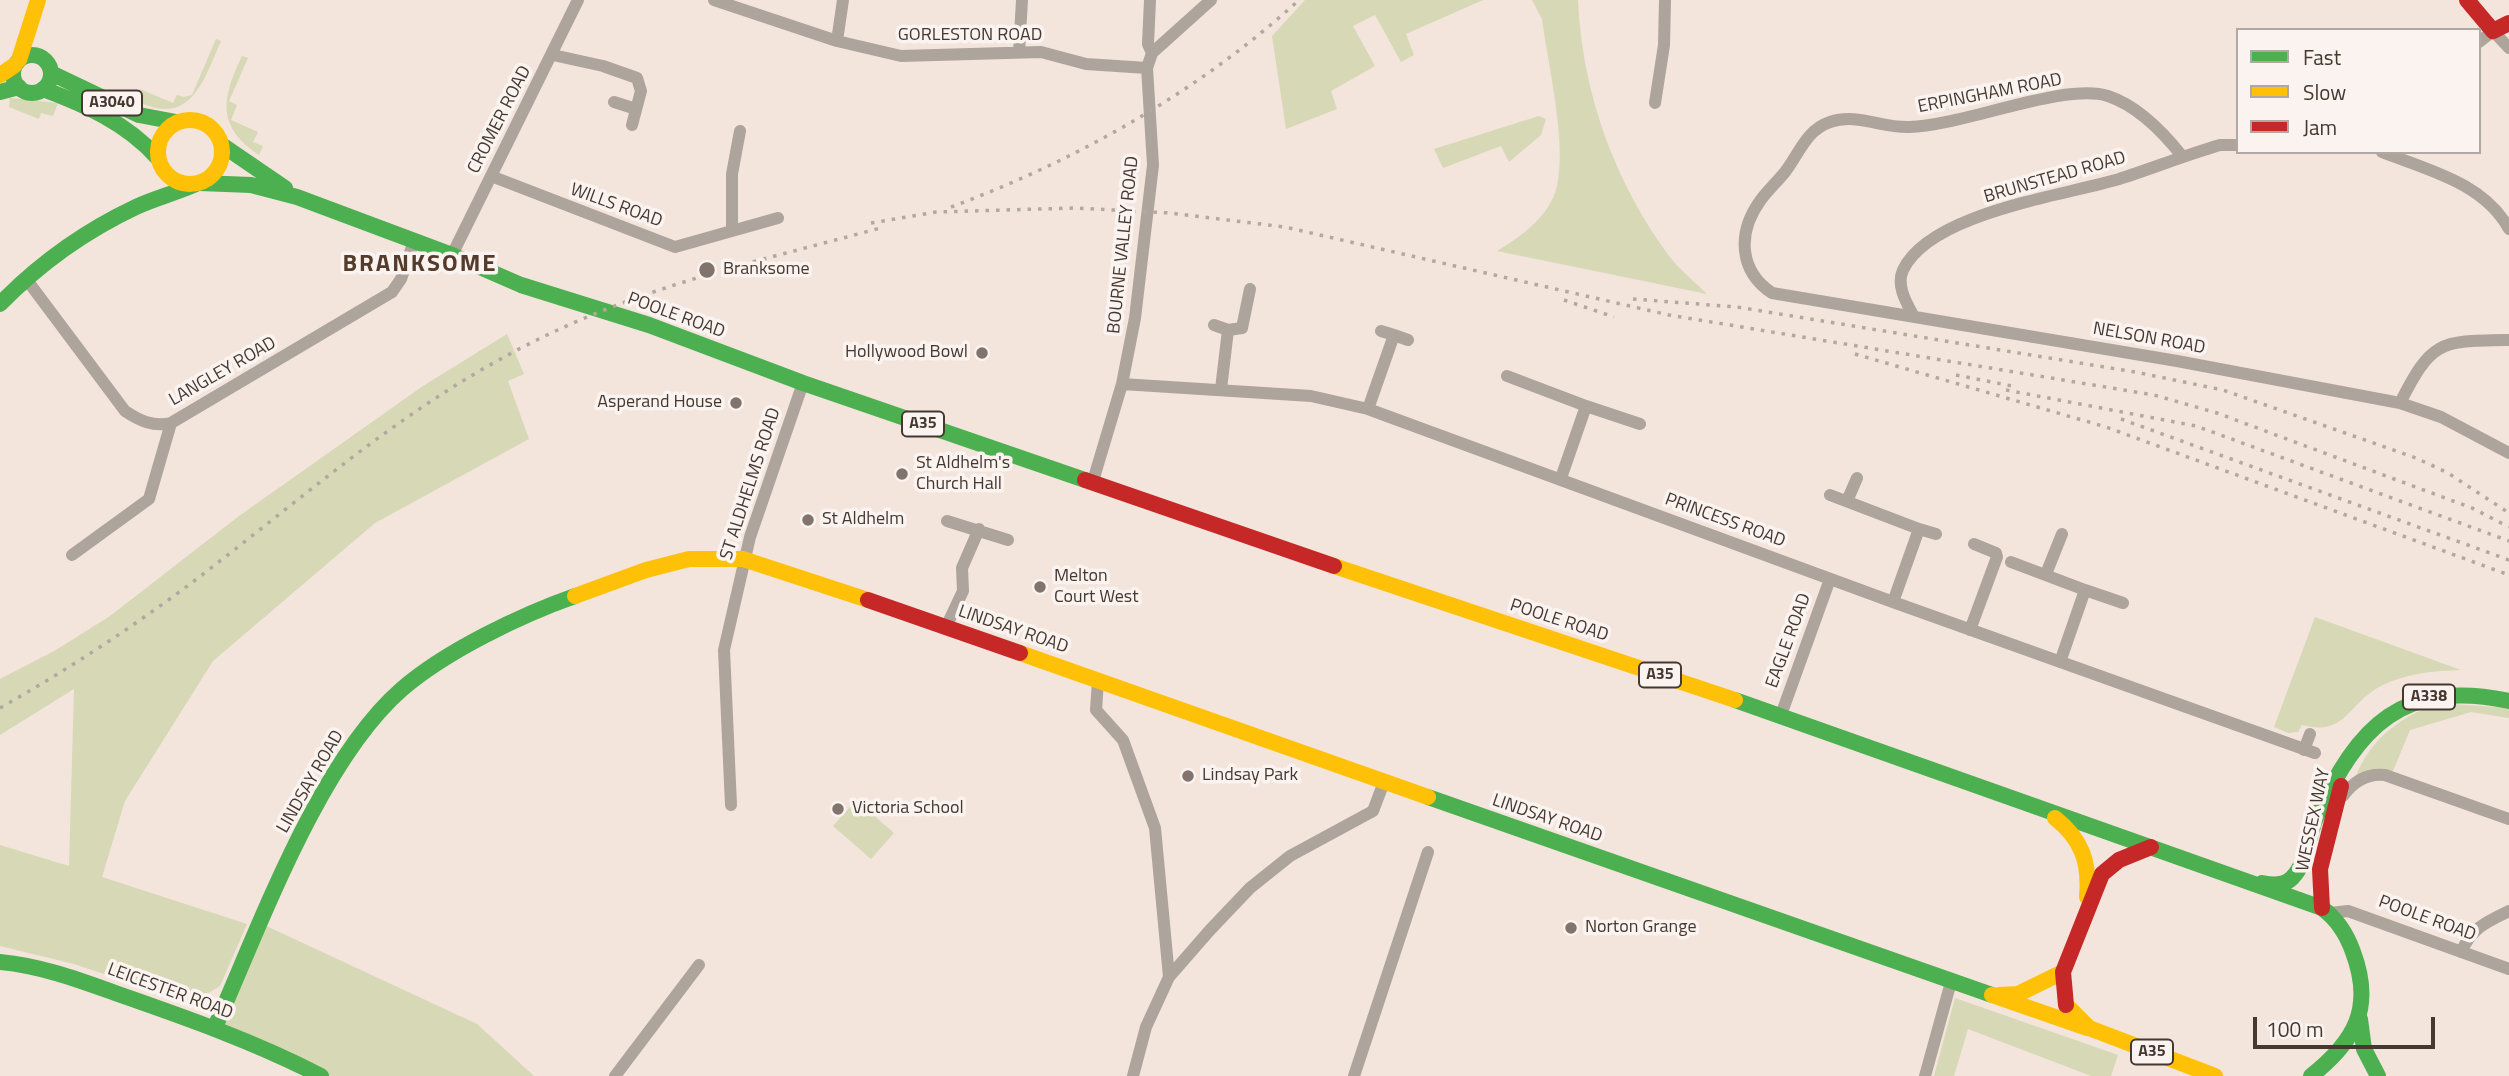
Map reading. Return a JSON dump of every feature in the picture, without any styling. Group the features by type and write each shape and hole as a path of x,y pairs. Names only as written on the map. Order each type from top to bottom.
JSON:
{"main road":[{"path":"19,88 13,77 38,0"},
{"path":"0,92 19,88 31,93 43,89 48,66 38,0"},
{"path":"2467,0 2493,31 2509,23"},
{"path":"0,75 29,55 48,66"},
{"name":"A3040","path":"48,66 139,115 176,122"},
{"name":"A3040","path":"43,89 121,126 147,145 159,161"},
{"path":"186,119 206,123 214,130 222,145 221,163 216,172 198,183 172,179 159,161 161,136 176,122 186,119"},
{"name":"POOLE ROAD","path":"222,145 297,197"},
{"name":"A35","path":"135,208 159,161"},
{"name":"A35","path":"0,304 46,263 135,208 198,183"},
{"name":"POOLE ROAD","path":"198,183 251,185 297,197 452,255 499,277 649,325 803,383 1445,604 1781,715 1851,743 2151,847"},
{"name":"LINDSAY ROAD","path":"215,1027 303,831 352,744 402,689 470,644 549,605 666,564 702,558 743,559 946,627 1951,982 2089,1028"},
{"name":"WESSEX WAY","path":"2249,881 2272,885 2292,879 2314,822 2343,769 2372,729 2406,705 2457,693 2509,701"},
{"name":"WESSEX WAY","path":"2326,911 2320,869 2339,800 2343,769"},
{"name":"POOLE ROAD","path":"2039,807 2068,827 2087,856 2086,910"},
{"name":"A35","path":"2215,1076 2089,1028 2065,1004 2063,972 2102,874 2109,866 2151,847 2326,911"},
{"path":"2326,911 2346,935 2360,970 2363,988 2361,1044 2374,1071"},
{"name":"LEICESTER ROAD","path":"0,962 26,965 66,976 215,1027 321,1076"},
{"name":"LINDSAY ROAD","path":"1985,993 2018,994 2063,972"},
{"path":"2317,1072 2347,1044 2360,1019"},
{"path":"2317,1072 2337,1061 2374,1071"}],"street":[{"name":"CROMER ROAD","path":"452,255 578,0"},
{"name":"GORLESTON ROAD","path":"714,0 837,41 901,56 1019,52 1056,55 1100,66 1147,68"},
{"path":"837,41 843,0"},
{"path":"1019,52 1022,0"},
{"path":"1150,0 1148,44 1152,53"},
{"name":"BOURNE VALLEY ROAD","path":"1089,480 1122,384 1135,318 1153,165 1147,68 1152,53 1211,0"},
{"path":"1655,103 1664,45 1665,0"},
{"path":"2481,40 2493,31 2509,48"},
{"path":"553,55 603,66 636,78 641,91 632,125"},
{"name":"ERPINGHAM ROAD","path":"1772,293 1756,282 1745,263 1747,229 1759,202 1786,172 1808,136 1829,122 1853,118 1907,128 1954,122 2072,94 2108,96 2160,129 2182,156"},
{"path":"614,102 636,109"},
{"path":"732,231 732,174 740,131"},
{"name":"BRUNSTEAD ROAD","path":"1913,315 1902,295 1902,272 1917,251 1939,233 2014,205 2119,179 2220,145 2236,145"},
{"path":"2387,154 2450,178 2484,197 2509,229"},
{"name":"WILLS ROAD","path":"491,176 675,247 778,218"},
{"name":"LANGLEY ROAD","path":"27,280 125,411 152,424 171,423 392,292 401,279 414,241"},
{"path":"1214,325 1228,330 1242,328 1250,289"},
{"name":"NELSON ROAD","path":"1772,293 1913,315 2400,403 2441,418 2509,453"},
{"path":"1221,389 1228,330"},
{"path":"1368,409 1387,333 1408,340"},
{"path":"2400,403 2427,355 2451,343 2509,340"},
{"path":"1507,376 1640,424"},
{"name":"ST ALDHELMS ROAD","path":"732,805 722,668 743,559 803,383"},
{"name":"PRINCESS ROAD","path":"1122,384 1311,396 1368,409 2310,752 2310,734"},
{"path":"1561,478 1586,405"},
{"path":"72,555 149,499 171,423"},
{"path":"1847,501 1857,478"},
{"path":"1830,495 1936,534"},
{"path":"947,521 1008,540"},
{"path":"946,627 962,591 962,568 979,529"},
{"path":"1893,602 1919,529"},
{"path":"2046,574 2062,534"},
{"path":"1970,630 1997,557 1996,553 1975,544"},
{"path":"2011,562 2123,603"},
{"name":"EAGLE ROAD","path":"1781,715 1830,579"},
{"path":"2060,662 2085,590"},
{"path":"1098,681 1097,710 1123,740 1155,828 1169,977"},
{"path":"2339,800 2350,786 2367,776 2385,775 2509,819"},
{"path":"1134,1076 1146,1027 1169,977 1250,888 1290,856 1373,811 1384,782"},
{"path":"1354,1076 1428,852"},
{"name":"POOLE ROAD","path":"2326,911 2348,911 2509,969"},
{"path":"2461,952 2470,934 2481,924 2509,911"},
{"path":"615,1076 689,982 699,965"},
{"path":"1925,1076 1951,982"}],"green space":[{"path":"1305,0 1483,0 1406,34 1414,55 1401,62 1375,15 1353,26 1375,66 1331,91 1337,109 1286,129 1272,36"},
{"path":"1532,0 1578,0 1586,68 1604,134 1617,166 1649,227 1669,256 1707,294 1497,251 1525,232 1542,216 1557,186 1560,148 1556,103 1542,19"},
{"path":"216,39 221,41 208,72 192,97 182,105 169,109 135,100 140,89 173,103 177,95 192,95"},
{"path":"242,56 248,58 229,101 237,105 231,120 258,132 253,142 263,146 259,155 235,133 229,122 227,98"},
{"path":"10,98 58,103 53,116 41,113 39,119 9,107"},
{"path":"1539,116 1546,119 1541,135 1509,162 1501,146 1443,168 1434,149"},
{"path":"507,334 524,374 508,381 529,439 375,523 213,661 125,801 102,877 247,924 220,986 195,1001 185,1001 74,964 0,946 0,845 69,866 74,689 0,735 0,679 56,650 110,616 239,516 423,386"},
{"path":"2315,617 2461,670 2400,678 2370,693 2338,722 2317,727 2302,725 2298,732 2288,733 2274,727"},
{"path":"2437,703 2509,708 2509,718 2471,712 2410,730 2393,771 2356,776 2378,740 2411,715"},
{"path":"856,800 894,833 871,859 833,826"},
{"path":"262,924 477,1024 534,1076 321,1076 215,1027"},
{"path":"1955,998 2118,1055 2111,1076 2091,1076 1968,1029 1954,1076 1934,1076"}],"railway":[{"path":"951,207 1044,168 1135,120 1221,64 1299,0"},
{"path":"871,223 936,212 1075,208 1170,213 1285,227 1669,315 2154,395 2217,413 2472,508 2509,527"},
{"path":"0,708 147,615 379,437 417,410 497,361 545,336 639,297 734,267 884,227"},
{"path":"1633,299 1737,307 2135,372 2223,390 2416,458 2448,473 2509,513"},
{"path":"1564,300 1614,317"},
{"path":"1855,354 2106,427 2509,575"},
{"path":"1956,375 2017,387"},
{"path":"2006,390 2196,426 2509,541"},
{"path":"2121,419 2509,560"}],"traffic: fast":[{"path":"32,55 45,61 51,74 45,87 32,93 19,87 13,74 19,61 32,55"},
{"path":"51,73 139,115 176,122"},
{"path":"0,92 19,87"},
{"path":"43,89 104,116 132,134 157,157"},
{"path":"222,145 285,188"},
{"path":"200,183 251,185 297,197 452,255 521,285 649,325 803,383 1085,480"},
{"path":"0,304 31,275 81,238 117,216 196,184"},
{"path":"215,1027 294,847 344,758 372,720 402,689 440,661 508,624 575,596"},
{"path":"2262,883 2282,884 2297,872 2316,818 2332,785 2349,757 2388,716 2412,704 2440,697 2472,696 2509,701"},
{"path":"1735,700 2322,908 2337,922 2351,946 2359,972 2361,1007 2349,1036 2339,1050 2311,1076"},
{"path":"1428,797 1992,995"},
{"path":"0,962 60,974 144,1003 246,1041 321,1076"},
{"path":"2360,1019 2364,1049 2378,1076"}],"traffic: slow":[{"path":"19,60 38,0"},
{"path":"0,75 15,65"},
{"path":"184,120 196,120 213,129 220,140 222,152 220,164 213,175 196,184 184,184 172,179 163,170 158,158 158,146 163,134 172,125 184,120"},
{"path":"575,596 646,570 689,559 743,559 868,600"},
{"path":"1334,566 1735,700"},
{"path":"1020,653 1428,797"},
{"path":"2055,818 2078,843 2087,873 2087,897"},
{"path":"1999,995 2018,994 2063,972"},
{"path":"1992,995 2087,1028"},
{"path":"2066,1005 2089,1028 2215,1076"}],"traffic: jam":[{"path":"2467,0 2493,31 2509,23"},
{"path":"1085,480 1334,566"},
{"path":"868,600 1020,653"},
{"path":"2322,908 2320,869 2341,786"},
{"path":"2066,1005 2063,972 2102,874 2119,860 2151,847"}],"place":[{"name":"Branksome","path":"707,270"},
{"name":"Hollywood Bowl","path":"982,353"},
{"name":"Asperand House","path":"736,403"},
{"name":"St Aldhelm's Church Hall","path":"902,474"},
{"name":"St Aldhelm","path":"808,520"},
{"name":"Melton Court West","path":"1040,587"},
{"name":"Lindsay Park","path":"1188,776"},
{"name":"Victoria School","path":"838,809"},
{"name":"Norton Grange","path":"1571,928"}],"district":[{"name":"BRANKSOME","path":"420,265"}]}
